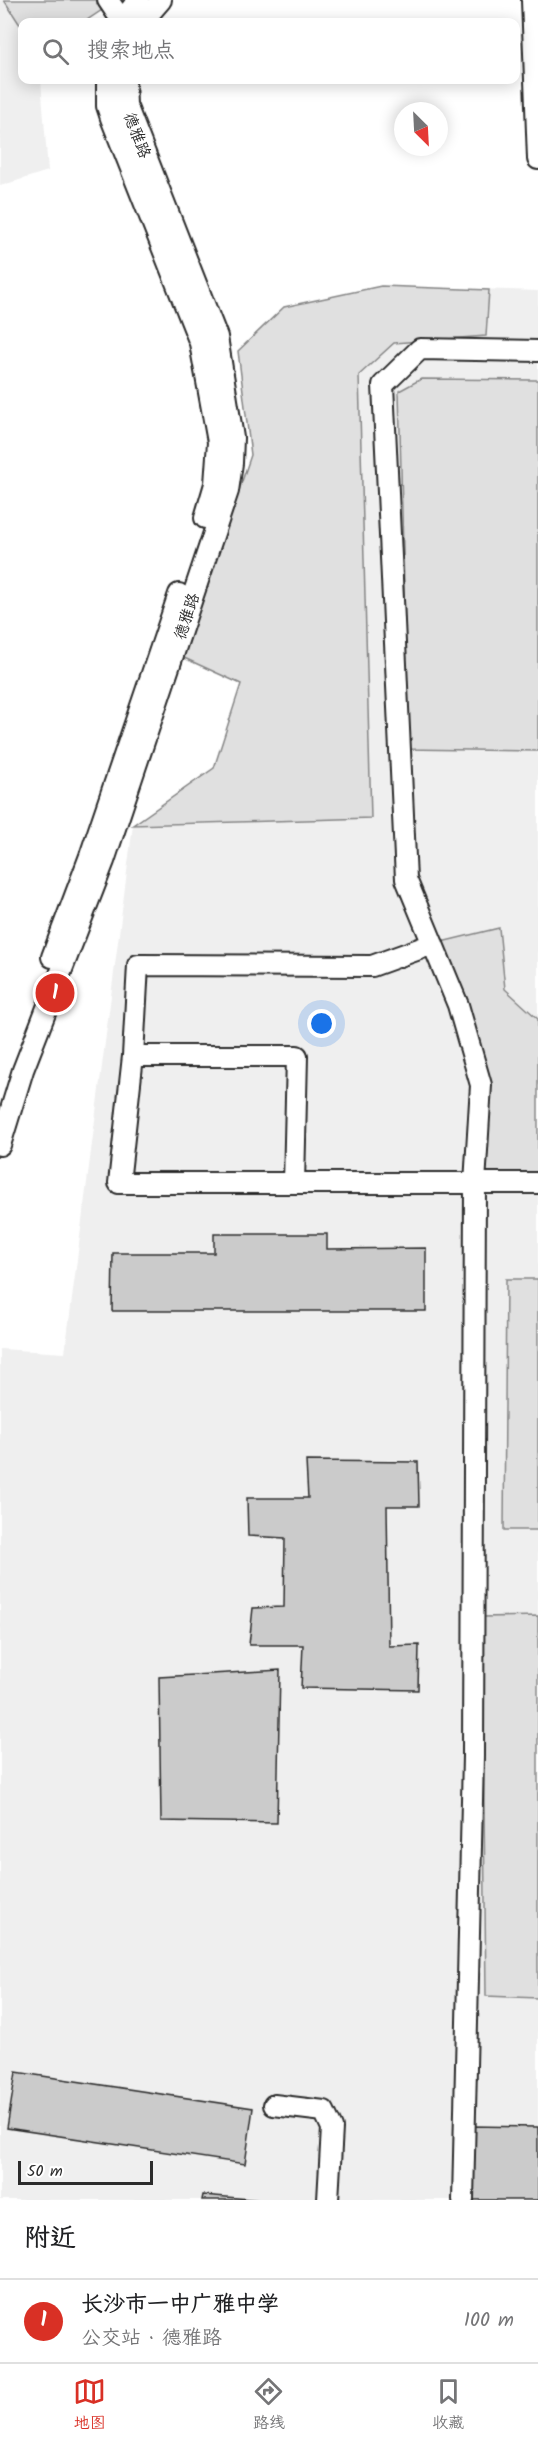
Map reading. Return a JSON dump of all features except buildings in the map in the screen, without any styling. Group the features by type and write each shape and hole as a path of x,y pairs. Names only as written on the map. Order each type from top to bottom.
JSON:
{"street":[{"path":"108,0 119,18"},
{"path":"124,18 138,0"},
{"path":"145,18 161,0"},
{"path":"532,0 538,159"},
{"name":"德雅路","path":"0,1104 35,1001 94,845 210,502 216,475 218,442 200,343 111,118 107,106 107,84"},
{"name":"德雅路","path":"0,1145 23,1070 104,861 228,490 232,463 233,438 217,337 126,105 125,84"},
{"path":"463,2200 473,1733 475,1183 481,1085 458,1005 406,879 383,385 420,350 538,351"},
{"path":"433,944 372,966 138,965 133,1056 119,1183 538,1183"},
{"path":"133,1056 297,1056 294,1183"},
{"path":"274,2105 324,2111 332,2128 328,2200"}],"shaded area":[{"path":"0,0 4,0 18,22 18,84 41,84 48,171 0,186"},
{"path":"4,0 117,0 90,18 18,18 18,22"},
{"path":"381,286 538,291 538,2200 0,2200 0,1349 65,1353 133,825 214,768 241,684 182,657 251,455 238,351 284,307"},
{"path":"381,286 489,290 486,336 394,343 359,375 371,818 133,825 214,768 241,684 182,657 251,455 238,351 284,307"},
{"path":"421,379 538,380 538,751 408,749 399,391"},
{"path":"499,928 505,989 538,1019 538,1183 475,1183 481,1085 433,944"},
{"path":"506,1279 538,1279 538,1530 504,1530"},
{"path":"538,1616 538,1998 486,1996 482,1617"}],"place":[{"name":"长沙市一中广雅中学","path":"55,993"}]}
